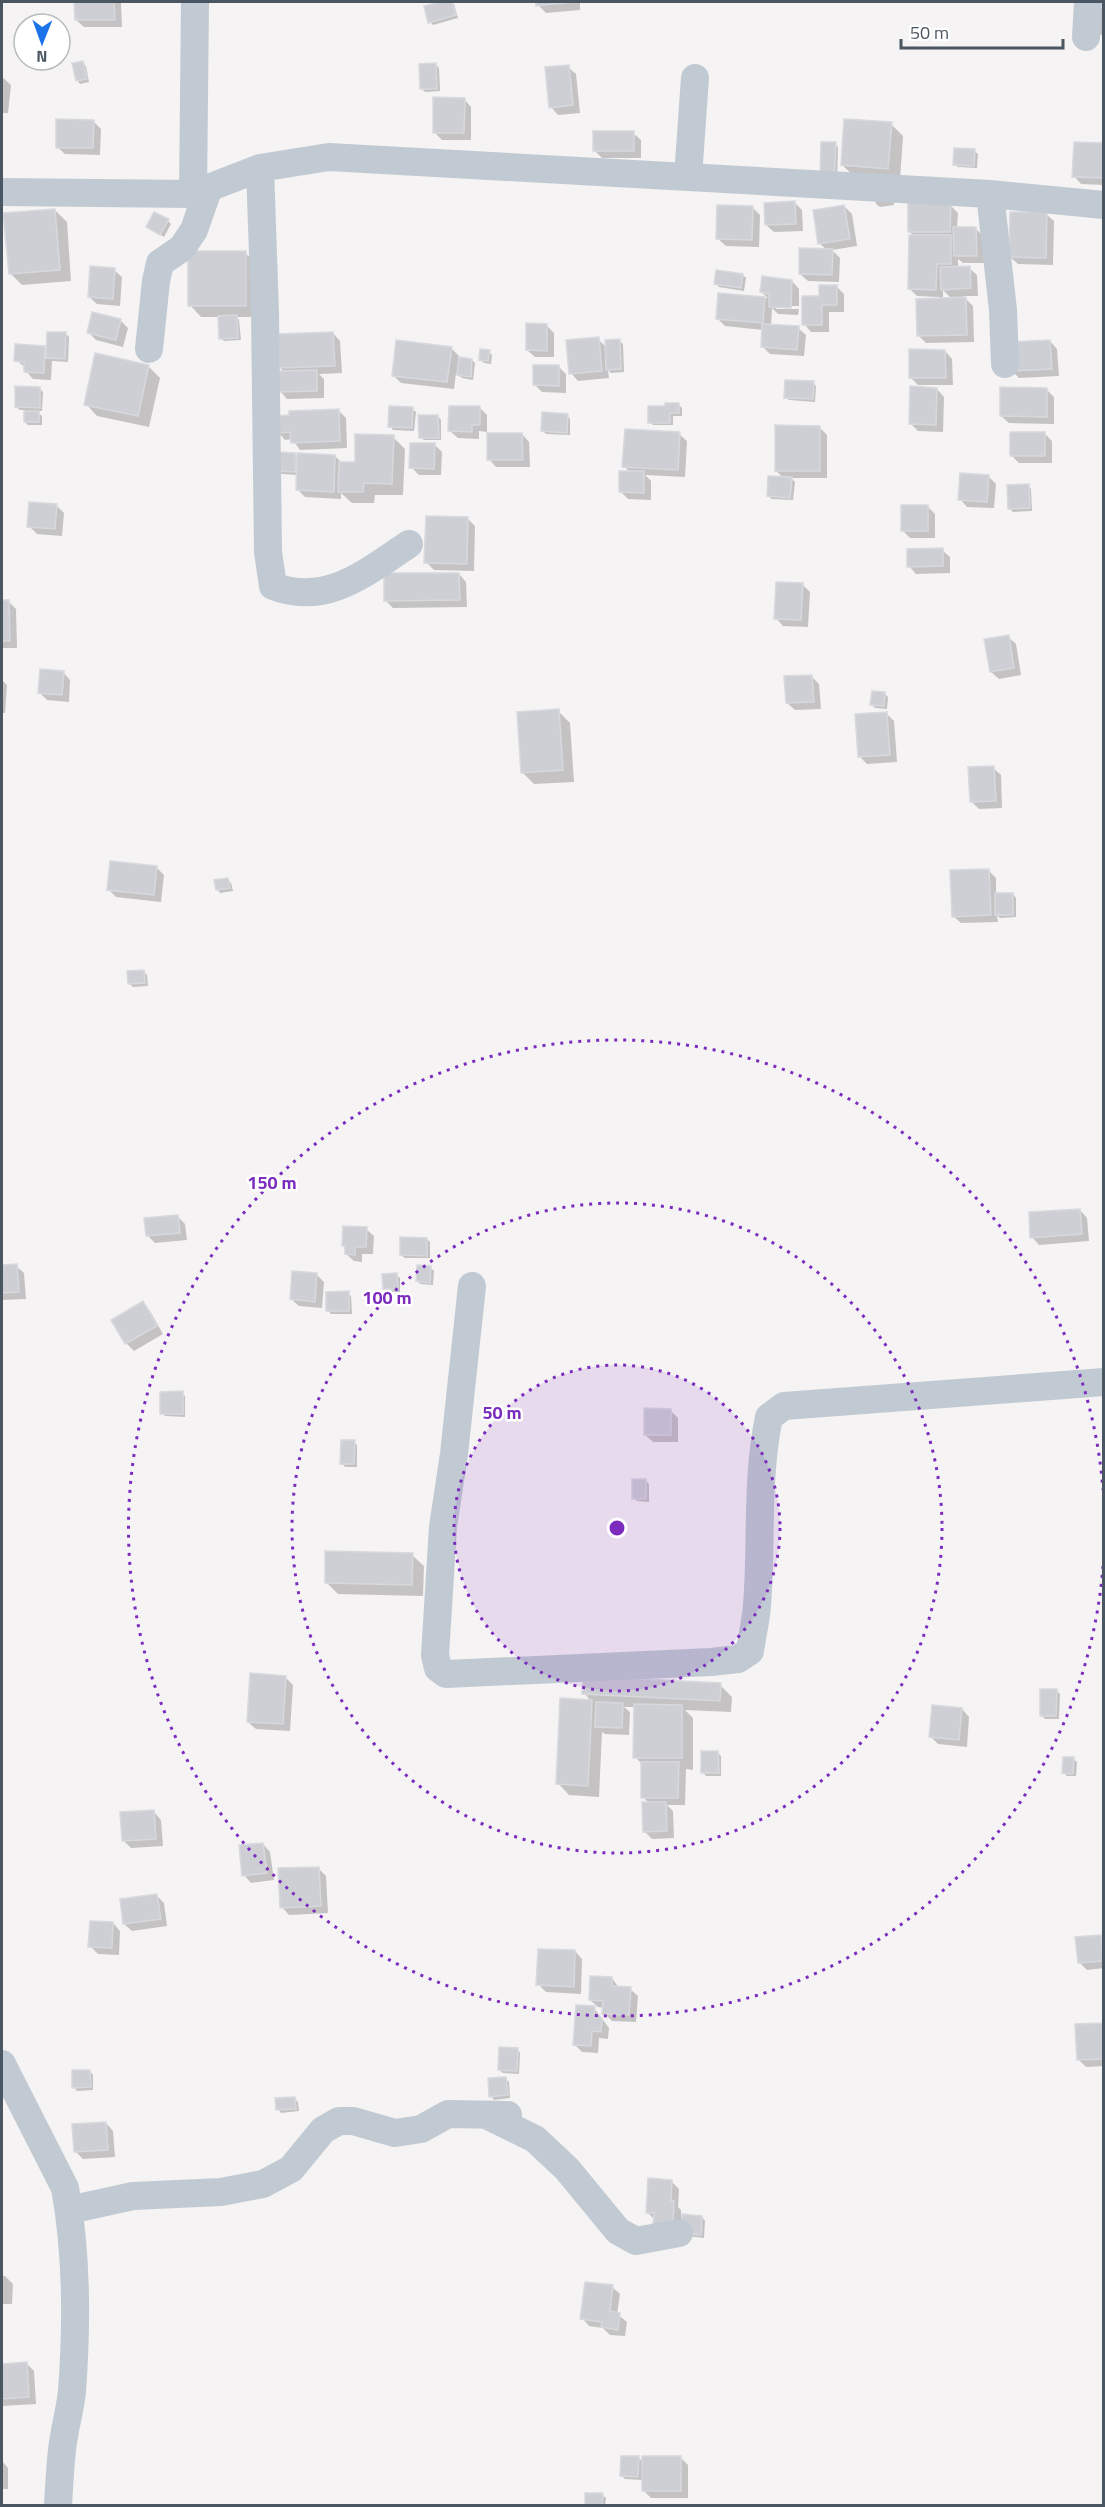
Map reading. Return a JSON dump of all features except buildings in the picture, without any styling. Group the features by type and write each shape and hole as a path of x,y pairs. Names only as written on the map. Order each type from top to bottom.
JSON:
{"street":[{"path":"149,349 160,263 182,248 194,230 201,191 195,2"},
{"path":"1086,37 1088,2"},
{"path":"688,177 695,78"},
{"path":"2,192 201,191 260,168 329,157 990,194 1104,205"},
{"path":"260,168 265,313 268,552 273,586 290,593 302,593 348,584 409,544"},
{"path":"990,194 1003,310 1005,364"},
{"path":"472,1286 454,1455 443,1527 436,1632 435,1655 438,1668 447,1674 711,1662 738,1659 750,1650 757,1606 760,1506 766,1432 769,1417 784,1406 1104,1382"},
{"path":"2,2064 65,2188 69,2210 75,2332 72,2394 62,2450 58,2505"},
{"path":"69,2210 133,2196 221,2192 263,2184 291,2169 323,2130 339,2121 353,2121 395,2133 421,2129 448,2115 498,2116 536,2139 567,2169 618,2231 636,2241 654,2240 679,2233"}]}
